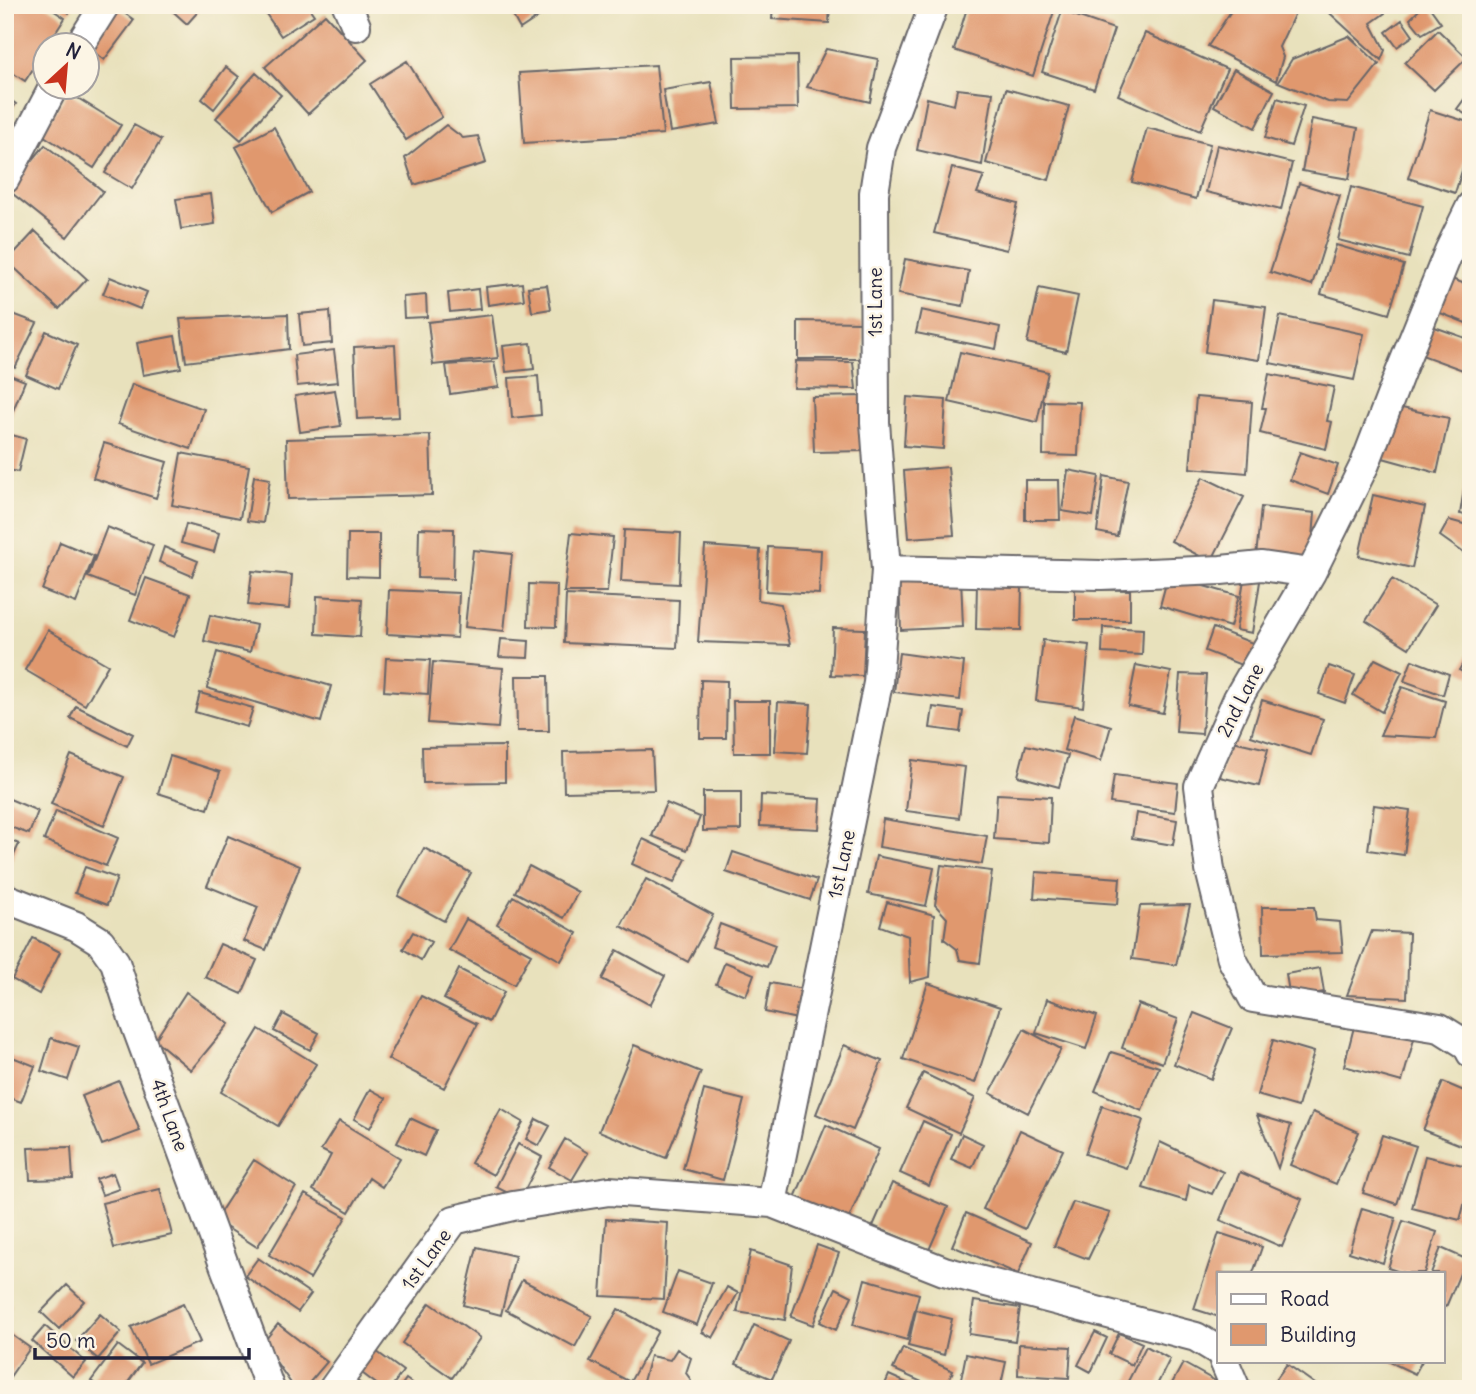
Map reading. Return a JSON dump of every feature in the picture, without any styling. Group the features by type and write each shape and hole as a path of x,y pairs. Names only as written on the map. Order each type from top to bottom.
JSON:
{"street":[{"path":"88,32 105,5"},
{"name":"1st Lane","path":"333,1389 454,1220 513,1206 609,1191 772,1203 878,683 886,570 875,422 874,193 881,148 934,5"},
{"path":"5,179 46,102"},
{"name":"2nd Lane","path":"1471,206 1444,263 1365,464 1311,573 1238,698 1199,786 1210,870 1232,959 1253,998 1440,1028 1467,1045 1471,1053"},
{"path":"886,570 1101,575 1262,566 1311,573"},
{"name":"4th Lane","path":"5,898 76,926 100,941 115,962 270,1389"},
{"path":"772,1203 944,1271 1196,1337 1217,1350"},
{"path":"1224,1362 1236,1389"}],"building":[{"path":"12,5 45,5 65,18 56,32 32,32 32,70 25,81 5,68 5,16"},
{"path":"56,5 74,5 69,13"},
{"path":"113,5 134,20 104,60 102,32 97,32"},
{"path":"166,5 204,5 187,24"},
{"path":"260,5 307,5 314,15 281,36"},
{"path":"507,5 556,5 520,29"},
{"path":"773,5 830,5 829,23 772,19"},
{"path":"968,5 1056,5 1033,76 954,50"},
{"path":"1235,5 1268,5 1295,13 1279,47 1283,57 1276,81 1208,46"},
{"path":"1321,5 1379,5 1385,13 1371,23 1385,50 1381,60"},
{"path":"1424,5 1428,5 1441,23 1422,34 1410,19"},
{"path":"1062,11 1114,29 1094,89 1042,72"},
{"path":"325,14 367,60 308,114 265,67"},
{"path":"1402,20 1413,36 1397,47 1386,32"},
{"path":"1438,30 1467,58 1434,90 1405,63"},
{"path":"1145,33 1227,69 1200,131 1118,95"},
{"path":"1349,36 1379,64 1348,103 1328,102 1278,82 1292,59"},
{"path":"826,49 878,59 870,102 807,87"},
{"path":"797,56 798,108 735,109 734,57"},
{"path":"407,61 442,117 406,140 370,84"},
{"path":"656,65 663,134 524,143 519,73"},
{"path":"226,67 239,77 214,109 202,99"},
{"path":"1234,69 1274,91 1255,128 1214,106"},
{"path":"256,73 281,95 241,140 216,118"},
{"path":"711,82 719,124 670,132 663,90"},
{"path":"957,89 993,93 982,165 917,150 927,98 954,105"},
{"path":"1006,89 1069,106 1049,180 986,163"},
{"path":"1471,90 1471,118 1457,109"},
{"path":"5,96 16,104 5,119"},
{"path":"1277,98 1304,106 1291,146 1265,138"},
{"path":"62,102 84,102 121,125 94,168 41,134"},
{"path":"1430,110 1471,123 1471,142 1455,193 1408,178"},
{"path":"1312,119 1358,128 1349,179 1302,171"},
{"path":"134,125 161,140 132,189 105,173"},
{"path":"446,125 463,138 478,136 486,163 414,185 405,158"},
{"path":"274,127 309,192 272,212 236,147"},
{"path":"1147,128 1210,144 1196,199 1132,182"},
{"path":"45,145 103,191 67,237 8,190"},
{"path":"1217,145 1292,163 1281,210 1206,192"},
{"path":"952,168 984,176 977,193 1018,204 1007,250 934,233"},
{"path":"1299,183 1340,196 1312,285 1270,272"},
{"path":"1351,187 1423,206 1409,258 1338,240"},
{"path":"211,194 215,224 181,229 176,199"},
{"path":"35,231 87,279 59,309 7,261"},
{"path":"1336,245 1404,265 1389,314 1321,294"},
{"path":"1471,258 1471,280 1464,278"},
{"path":"905,259 969,271 963,306 898,294"},
{"path":"1443,276 1471,286 1471,325 1430,309"},
{"path":"110,277 147,292 140,309 103,294"},
{"path":"522,283 524,300 488,305 486,287"},
{"path":"547,285 551,309 532,312 528,287"},
{"path":"1039,288 1078,296 1066,352 1027,343"},
{"path":"478,289 480,309 450,312 448,293"},
{"path":"426,295 427,317 404,318 403,297"},
{"path":"1212,300 1266,307 1259,360 1205,352"},
{"path":"921,310 1000,327 996,349 916,333"},
{"path":"5,311 37,323 15,368 5,363"},
{"path":"330,311 332,343 302,346 299,314"},
{"path":"288,314 289,349 186,362 180,319"},
{"path":"492,315 498,358 433,365 428,322"},
{"path":"1280,316 1364,334 1354,380 1270,363"},
{"path":"798,321 863,322 863,359 798,359"},
{"path":"1429,325 1471,340 1471,373 1419,354"},
{"path":"46,331 77,345 58,389 26,375"},
{"path":"175,336 181,368 143,375 137,343"},
{"path":"531,343 534,369 506,372 503,346"},
{"path":"395,345 399,417 357,419 354,347"},
{"path":"334,350 338,382 297,386 294,355"},
{"path":"960,352 1048,372 1037,422 949,402"},
{"path":"796,361 853,362 856,389 794,388"},
{"path":"494,362 499,387 450,394 446,365"},
{"path":"5,373 25,381 10,418 5,417"},
{"path":"1269,374 1334,387 1327,421 1332,422 1326,449 1260,433 1266,408 1262,408"},
{"path":"538,376 541,415 512,418 509,378"},
{"path":"132,384 204,409 191,449 118,424"},
{"path":"335,390 341,426 300,432 295,396"},
{"path":"863,396 865,451 814,452 812,397"},
{"path":"907,397 946,400 943,449 904,446"},
{"path":"1196,397 1252,402 1247,473 1190,468"},
{"path":"1044,401 1080,402 1078,456 1043,455"},
{"path":"1397,407 1449,418 1437,473 1372,455"},
{"path":"5,433 26,439 18,472 5,469"},
{"path":"430,435 432,495 288,499 286,439"},
{"path":"104,443 167,462 156,498 93,478"},
{"path":"1300,452 1338,465 1328,494 1290,480"},
{"path":"181,453 249,466 240,518 172,505"},
{"path":"1471,458 1471,516 1460,514"},
{"path":"948,467 954,535 909,538 904,471"},
{"path":"1068,470 1099,476 1093,516 1062,511"},
{"path":"254,476 270,479 263,523 247,521"},
{"path":"1104,476 1128,481 1117,536 1097,532"},
{"path":"1203,477 1244,497 1211,562 1171,541"},
{"path":"1025,480 1059,480 1060,520 1025,520"},
{"path":"1373,495 1425,507 1412,568 1359,556"},
{"path":"1261,507 1315,513 1311,562 1256,557"},
{"path":"1449,520 1471,526 1471,558 1440,536"},
{"path":"186,524 219,533 214,552 181,543"},
{"path":"107,527 153,545 135,595 88,577"},
{"path":"419,528 454,529 453,579 418,578"},
{"path":"624,530 681,533 679,584 621,581"},
{"path":"571,533 613,537 607,592 564,592"},
{"path":"348,534 379,534 379,577 347,576"},
{"path":"60,542 94,556 76,603 42,590"},
{"path":"705,546 760,550 758,600 781,604 790,645 698,642"},
{"path":"164,547 198,561 192,576 159,562"},
{"path":"768,547 821,550 819,594 766,591"},
{"path":"473,550 512,554 504,631 465,627"},
{"path":"252,571 292,575 289,609 248,605"},
{"path":"1245,573 1261,575 1252,633 1236,630"},
{"path":"1168,576 1239,596 1230,627 1160,606"},
{"path":"961,577 963,627 901,630 899,579"},
{"path":"146,578 190,594 174,637 130,620"},
{"path":"1392,579 1436,605 1409,648 1366,621"},
{"path":"529,584 557,585 556,627 528,626"},
{"path":"977,584 1022,585 1021,630 976,629"},
{"path":"1075,589 1130,590 1130,620 1075,620"},
{"path":"389,590 459,593 457,638 387,634"},
{"path":"566,595 679,600 677,648 564,643"},
{"path":"317,596 362,599 360,637 316,634"},
{"path":"210,615 256,625 250,652 204,641"},
{"path":"1103,627 1143,629 1142,655 1102,653"},
{"path":"833,628 865,629 863,676 831,675"},
{"path":"1213,628 1258,645 1249,668 1205,651"},
{"path":"48,630 108,665 85,705 25,670"},
{"path":"501,639 529,641 528,658 499,657"},
{"path":"1043,640 1089,645 1083,707 1036,701"},
{"path":"1471,650 1471,676 1459,670"},
{"path":"217,652 331,686 321,722 207,688"},
{"path":"899,653 964,662 960,700 894,692"},
{"path":"386,658 430,660 428,694 384,691"},
{"path":"1375,659 1402,672 1382,712 1353,695"},
{"path":"1412,660 1449,674 1443,695 1404,681"},
{"path":"433,662 503,668 498,728 428,723"},
{"path":"1136,665 1171,672 1163,713 1128,706"},
{"path":"1329,666 1355,675 1345,703 1319,694"},
{"path":"1180,674 1206,675 1202,734 1176,732"},
{"path":"516,676 548,676 549,731 517,731"},
{"path":"701,680 727,681 726,738 700,738"},
{"path":"1402,687 1445,701 1436,738 1380,735"},
{"path":"200,693 253,708 247,727 195,712"},
{"path":"1262,700 1323,719 1311,755 1251,736"},
{"path":"733,701 770,701 770,753 734,753"},
{"path":"778,702 811,704 807,753 775,751"},
{"path":"76,706 133,734 127,746 70,718"},
{"path":"933,707 963,711 960,732 930,728"},
{"path":"1074,715 1111,726 1101,761 1064,750"},
{"path":"1228,740 1268,749 1259,786 1220,777"},
{"path":"1026,745 1068,755 1059,787 1018,776"},
{"path":"505,746 505,782 423,783 422,747"},
{"path":"652,750 654,790 564,792 563,752"},
{"path":"71,755 124,777 104,826 51,804"},
{"path":"170,756 220,772 208,809 158,793"},
{"path":"912,760 965,767 959,818 906,811"},
{"path":"1114,775 1178,783 1175,812 1110,803"},
{"path":"703,792 741,792 741,830 703,831"},
{"path":"997,794 1051,797 1049,843 994,839"},
{"path":"761,795 821,799 819,829 760,826"},
{"path":"5,797 38,811 29,834 5,825"},
{"path":"666,803 700,817 687,850 652,836"},
{"path":"1374,805 1410,810 1404,855 1368,850"},
{"path":"56,811 118,838 106,866 44,840"},
{"path":"1136,813 1177,820 1173,845 1132,838"},
{"path":"883,819 987,836 982,864 879,847"},
{"path":"228,836 300,866 266,950 244,941 258,907 207,886"},
{"path":"5,838 19,844 5,875"},
{"path":"643,839 686,859 674,883 632,864"},
{"path":"424,848 471,873 444,921 398,896"},
{"path":"733,852 817,880 810,900 726,872"},
{"path":"876,856 934,868 926,906 868,894"},
{"path":"941,865 992,871 980,963 960,960 957,949 944,939 947,918 935,905"},
{"path":"529,866 578,892 564,918 515,892"},
{"path":"85,867 117,878 107,905 75,893"},
{"path":"1036,872 1120,878 1118,904 1034,898"},
{"path":"646,879 713,915 688,962 621,926"},
{"path":"513,896 577,933 561,961 497,924"},
{"path":"887,902 934,915 930,977 910,982 908,936 880,926"},
{"path":"1190,905 1176,965 1132,959 1140,906"},
{"path":"1262,907 1314,907 1316,920 1340,922 1343,952 1263,954"},
{"path":"466,919 531,954 514,985 449,950"},
{"path":"720,924 775,945 767,967 712,947"},
{"path":"1372,931 1409,933 1407,998 1347,995"},
{"path":"413,932 431,942 421,960 403,949"},
{"path":"33,938 60,952 39,994 12,979"},
{"path":"220,944 257,960 242,994 205,977"},
{"path":"617,950 665,976 650,1005 602,979"},
{"path":"725,962 754,974 746,996 716,984"},
{"path":"1320,968 1324,992 1290,998 1286,974"},
{"path":"459,969 504,992 489,1022 444,999"},
{"path":"770,983 803,989 797,1019 765,1012"},
{"path":"928,983 1000,1007 975,1083 903,1059"},
{"path":"186,992 229,1024 191,1070 155,1040"},
{"path":"421,996 477,1024 444,1088 388,1059"},
{"path":"1047,999 1097,1016 1086,1049 1036,1033"},
{"path":"1138,1004 1178,1019 1162,1063 1122,1048"},
{"path":"1194,1013 1232,1028 1211,1079 1174,1064"},
{"path":"283,1014 319,1033 310,1050 274,1031"},
{"path":"1355,1023 1414,1039 1402,1082 1344,1066"},
{"path":"259,1029 316,1064 278,1126 221,1092"},
{"path":"1024,1029 1061,1049 1028,1113 990,1093"},
{"path":"51,1038 79,1047 68,1080 41,1071"},
{"path":"1273,1040 1314,1052 1298,1107 1257,1095"},
{"path":"634,1045 701,1072 666,1158 599,1131"},
{"path":"844,1045 882,1061 853,1130 816,1114"},
{"path":"1111,1052 1159,1067 1142,1111 1095,1091"},
{"path":"5,1054 35,1066 21,1102 5,1096"},
{"path":"923,1073 975,1098 959,1133 906,1108"},
{"path":"119,1081 140,1131 102,1145 82,1096"},
{"path":"1443,1082 1471,1094 1471,1126 1463,1146 1423,1130"},
{"path":"370,1089 386,1098 370,1128 354,1119"},
{"path":"704,1090 744,1100 723,1180 683,1169"},
{"path":"1102,1106 1143,1120 1126,1168 1085,1154"},
{"path":"501,1109 523,1122 493,1175 471,1163"},
{"path":"1313,1112 1359,1132 1336,1184 1290,1165"},
{"path":"1257,1115 1291,1125 1278,1168"},
{"path":"410,1118 436,1130 424,1156 397,1143"},
{"path":"536,1119 550,1126 539,1146 526,1139"},
{"path":"339,1121 400,1158 382,1187 369,1178 349,1212 313,1190 331,1155 321,1150"},
{"path":"923,1121 951,1134 929,1186 900,1173"},
{"path":"826,1125 879,1149 847,1223 794,1200"},
{"path":"1020,1130 1063,1150 1025,1229 983,1209"},
{"path":"962,1134 983,1144 972,1168 951,1159"},
{"path":"1382,1135 1416,1146 1397,1204 1363,1193"},
{"path":"565,1139 588,1153 572,1180 549,1167"},
{"path":"1160,1142 1223,1172 1212,1194 1189,1185 1186,1201 1143,1188"},
{"path":"518,1144 542,1157 520,1199 496,1187"},
{"path":"71,1147 73,1179 30,1180 28,1148"},
{"path":"1425,1156 1471,1167 1471,1179 1460,1220 1412,1208"},
{"path":"254,1160 296,1187 257,1247 215,1220"},
{"path":"1240,1172 1302,1199 1282,1247 1220,1220"},
{"path":"113,1173 119,1189 102,1195 96,1179"},
{"path":"892,1183 948,1207 929,1250 873,1226"},
{"path":"160,1189 172,1235 114,1248 102,1203"},
{"path":"305,1194 346,1217 310,1279 269,1255"},
{"path":"1073,1202 1110,1213 1088,1259 1054,1246"},
{"path":"1362,1208 1396,1218 1383,1263 1349,1252"},
{"path":"966,1213 1032,1242 1018,1274 952,1246"},
{"path":"606,1219 668,1223 664,1299 601,1296"},
{"path":"1403,1221 1437,1232 1424,1272 1400,1272 1388,1268"},
{"path":"1219,1233 1262,1247 1253,1272 1217,1272 1217,1316 1194,1309"},
{"path":"817,1245 839,1253 813,1325 791,1317"},
{"path":"477,1247 515,1256 501,1315 463,1305"},
{"path":"1441,1248 1466,1259 1446,1307 1444,1272 1431,1272"},
{"path":"751,1251 792,1265 785,1320 737,1312"},
{"path":"258,1258 311,1294 298,1312 245,1276"},
{"path":"678,1271 712,1283 697,1325 663,1312"},
{"path":"865,1279 919,1294 907,1340 853,1325"},
{"path":"522,1280 592,1316 575,1347 506,1310"},
{"path":"67,1285 84,1301 59,1329 41,1312"},
{"path":"727,1287 738,1293 713,1338 702,1332"},
{"path":"836,1288 852,1296 836,1330 820,1322"},
{"path":"5,1299 12,1306 5,1314"},
{"path":"974,1301 1020,1308 1015,1341 969,1334"},
{"path":"430,1303 480,1338 452,1378 402,1343"},
{"path":"183,1304 200,1342 148,1364 131,1327"},
{"path":"618,1309 658,1331 630,1382 590,1361"},
{"path":"916,1310 952,1319 944,1355 908,1346"},
{"path":"100,1314 121,1332 98,1359 76,1341"},
{"path":"278,1324 327,1362 304,1389 295,1389 263,1343"},
{"path":"754,1325 789,1341 772,1379 736,1364"},
{"path":"45,1326 86,1362 73,1377 32,1341"},
{"path":"5,1330 30,1348 9,1378 5,1376"},
{"path":"1095,1332 1107,1338 1091,1372 1078,1365"},
{"path":"1119,1333 1142,1343 1132,1365 1109,1354"},
{"path":"1019,1344 1071,1347 1069,1378 1018,1375"},
{"path":"118,1345 142,1363 123,1389 102,1389 91,1381"},
{"path":"1146,1346 1170,1359 1155,1389 1124,1389"},
{"path":"903,1348 953,1371 945,1389 937,1389 893,1369"},
{"path":"373,1349 403,1371 390,1389 383,1389 358,1370"},
{"path":"677,1349 691,1358 686,1373 691,1380 688,1389 641,1389 650,1356 670,1360"},
{"path":"966,1354 1006,1362 1000,1389 960,1384"},
{"path":"1390,1362 1421,1362 1415,1374"},
{"path":"1183,1363 1217,1382 1213,1389 1169,1389"},
{"path":"1287,1364 1322,1389 1269,1389"},
{"path":"889,1375 920,1389 883,1389"},
{"path":"406,1379 420,1389 399,1389"},
{"path":"357,1381 368,1389 351,1389"}]}
